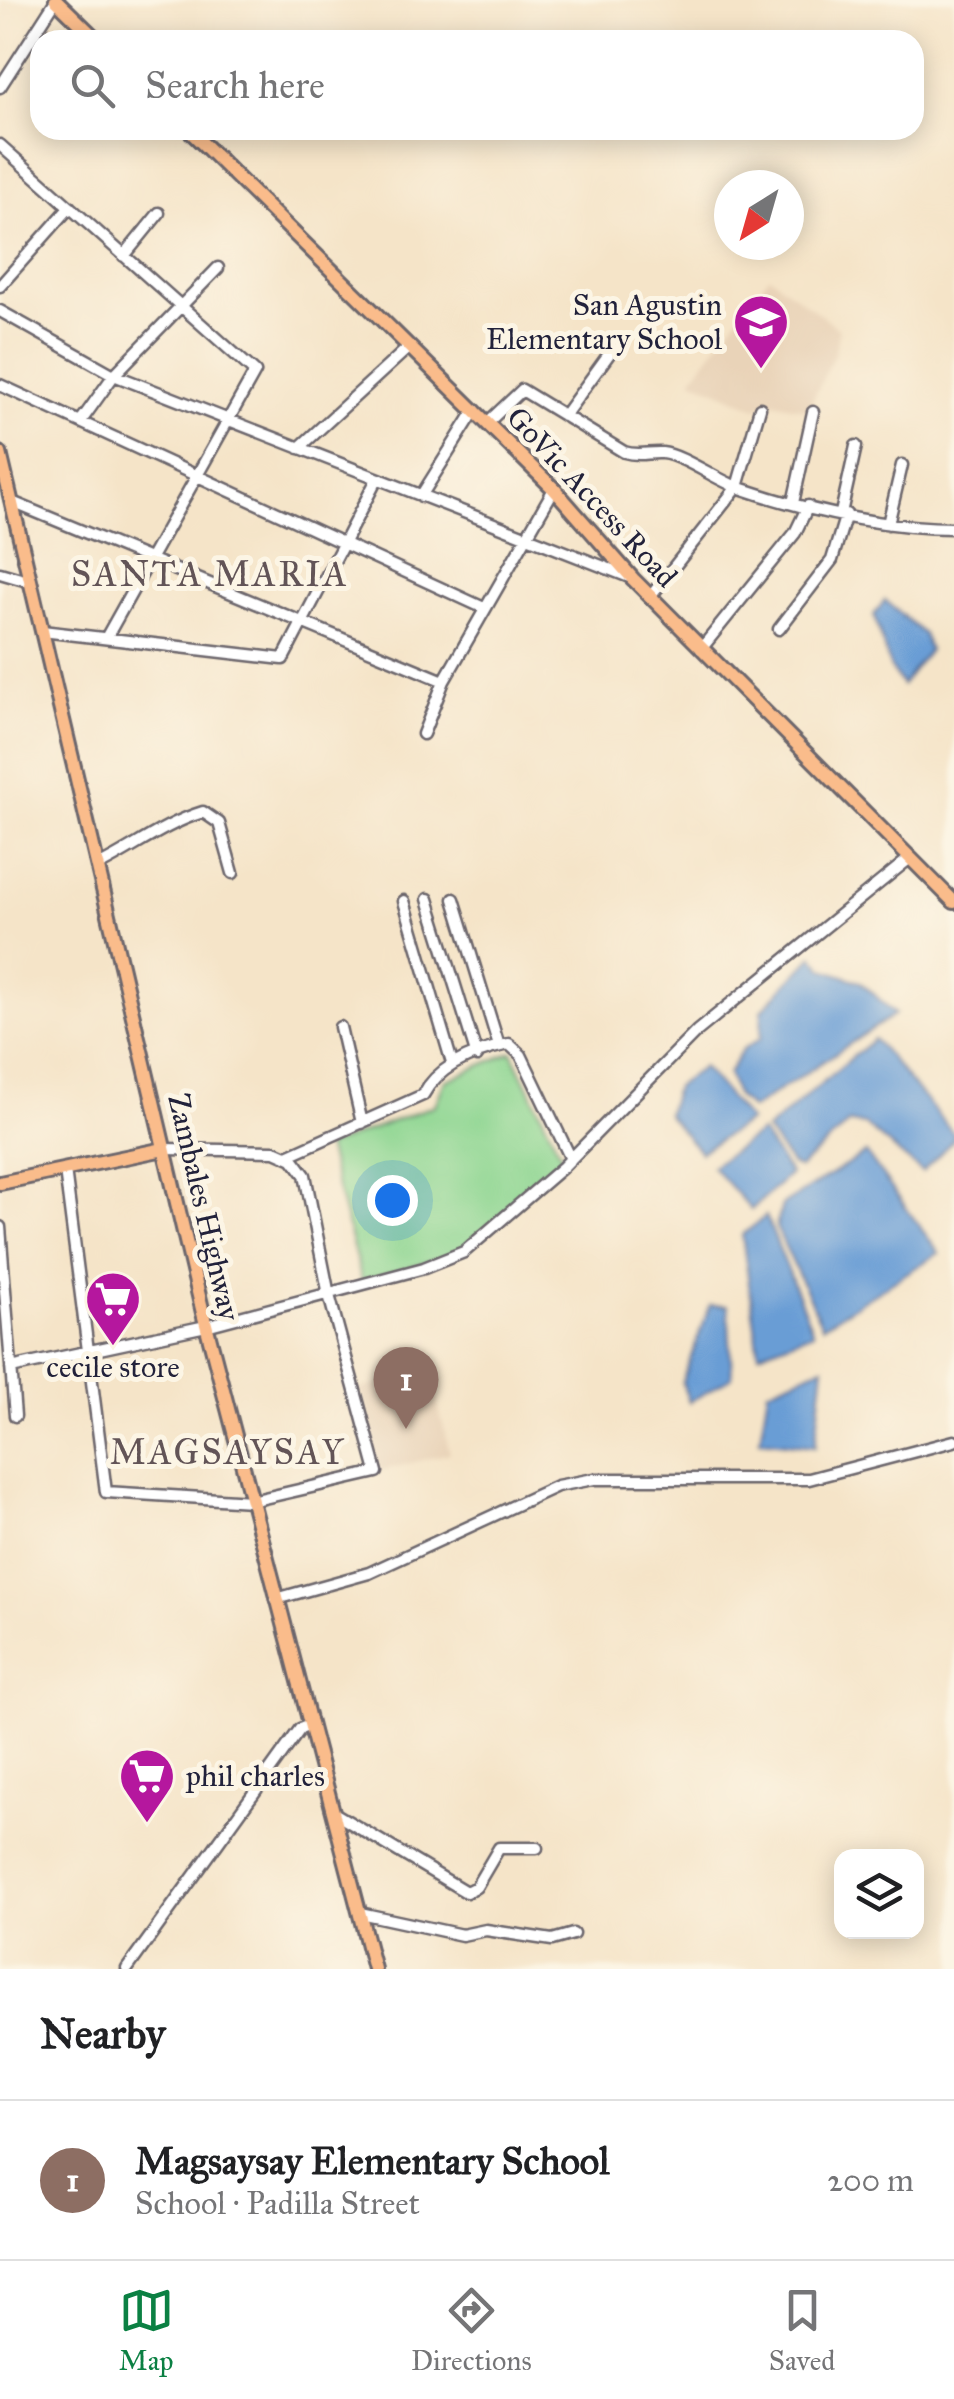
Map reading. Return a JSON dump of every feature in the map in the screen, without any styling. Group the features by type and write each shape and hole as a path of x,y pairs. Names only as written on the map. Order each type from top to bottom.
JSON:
{"main road":[{"path":"56,0 87,30"},
{"name":"GoVic Access Road","path":"199,140 554,488 633,579 954,902"},
{"name":"Zambales Highway","path":"0,454 206,1326 374,1969"},
{"path":"0,1183 164,1148"}],"street":[{"path":"37,30 56,0"},
{"path":"0,87 30,40"},
{"path":"0,144 255,372 106,638"},
{"path":"0,286 70,207"},
{"path":"124,256 159,213"},
{"path":"81,421 114,375 218,268"},
{"path":"0,311 114,375 633,579"},
{"path":"299,448 410,346"},
{"path":"564,416 608,354"},
{"path":"0,385 198,472 484,608"},
{"path":"487,423 522,390 624,452 643,458 662,453 737,487 793,503 888,524 954,528"},
{"path":"651,596 737,487 760,408"},
{"path":"422,496 475,410"},
{"path":"793,503 813,412"},
{"path":"779,629 832,560 856,446"},
{"path":"888,524 902,466"},
{"path":"42,630 283,659 377,479"},
{"path":"423,734 444,682 554,488"},
{"path":"12,502 302,619 444,682"},
{"path":"702,649 795,533 808,506"},
{"path":"0,573 31,582"},
{"path":"98,866 171,822 202,812 219,823 233,873"},
{"path":"11,1368 329,1295 464,1252 571,1159 696,1031 910,858"},
{"path":"454,898 499,1046"},
{"path":"428,899 477,1056"},
{"path":"404,901 452,1063"},
{"path":"340,1027 362,1123"},
{"path":"286,1156 423,1096 436,1075 452,1063 499,1046 516,1047 571,1159"},
{"path":"65,1170 106,1492 250,1501 378,1472 329,1295 305,1176 286,1156 275,1151 164,1148"},
{"path":"0,1227 16,1416"},
{"path":"276,1599 369,1573 557,1486 594,1479 809,1479 954,1441"},
{"path":"128,1969 300,1729 310,1725"},
{"path":"334,1812 466,1892 476,1888 498,1848 537,1848"},
{"path":"360,1914 462,1935 486,1930 552,1940 573,1934"}],"shaded area":[{"path":"769,276 839,329 835,352 808,410 774,402 756,408 692,379"},
{"path":"430,1373 450,1453 380,1471 359,1389"}],"green space":[{"path":"512,1052 563,1159 459,1253 362,1281 326,1147 435,1105 445,1081"}],"water":[{"path":"885,600 924,635 929,650 902,685 890,667 874,615"},
{"path":"813,956 824,969 861,982 895,1014 751,1109 736,1096 728,1074 743,1049 761,1038 762,1010"},
{"path":"874,1039 954,1134 953,1140 922,1172 865,1125 849,1123 799,1168 791,1164 766,1130"},
{"path":"703,1067 749,1121 700,1152 667,1114 675,1087"},
{"path":"761,1132 790,1174 751,1210 712,1166"},
{"path":"866,1153 939,1253 822,1326 776,1227 782,1205"},
{"path":"766,1216 813,1332 759,1353 742,1235"},
{"path":"710,1305 728,1306 732,1377 689,1402 682,1382"},
{"path":"824,1366 815,1446 760,1440 768,1390"}],"place":[{"name":"San Agustin Elementary School","path":"761,371"},
{"name":"cecile store","path":"113,1348"},
{"name":"Magsaysay Elementary School","path":"406,1429"},
{"name":"phil charles","path":"147,1825"}],"district":[{"name":"SANTA MARIA","path":"210,574"},
{"name":"MAGSAYSAY","path":"228,1452"}]}
